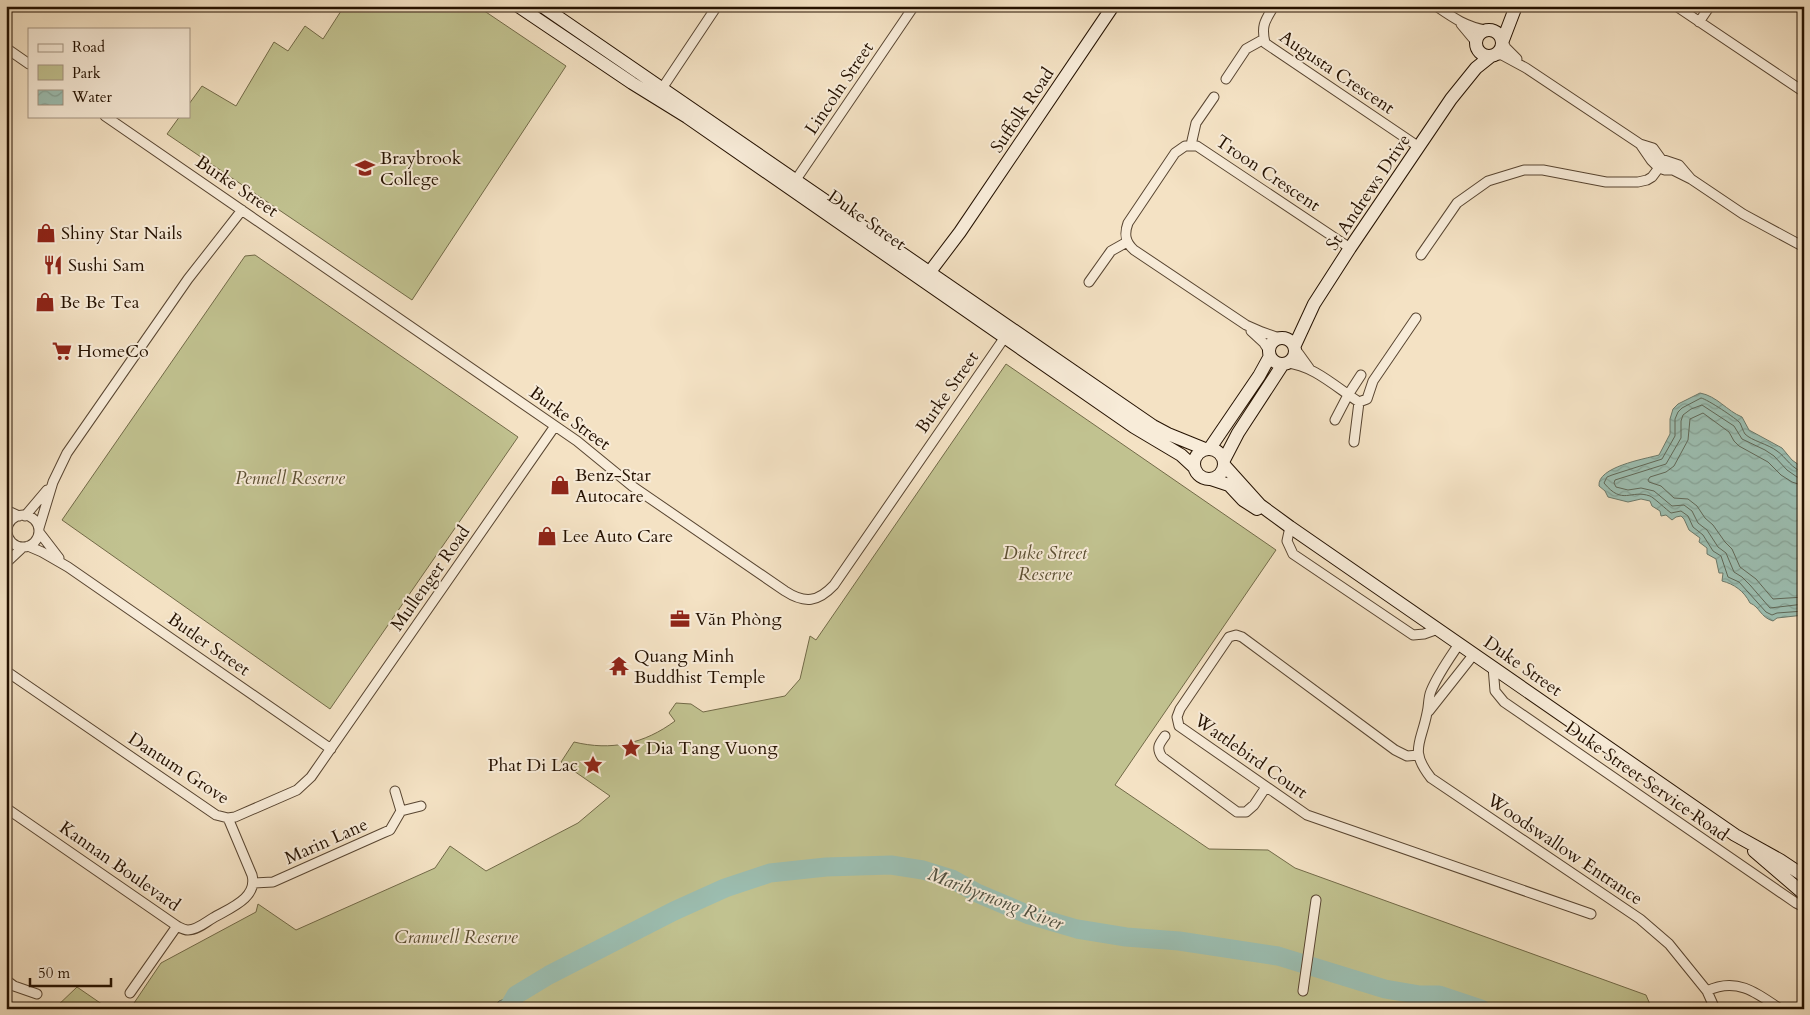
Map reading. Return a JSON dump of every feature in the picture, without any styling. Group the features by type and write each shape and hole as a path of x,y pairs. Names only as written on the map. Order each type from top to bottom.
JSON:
{"street":[{"name":"Duke Street","path":"542,6 659,92 930,278 1134,426 1181,455 1194,467"},
{"path":"659,92 717,6"},
{"name":"Lincoln Street","path":"793,184 914,6"},
{"name":"Augusta Crescent","path":"1274,6 1263,25 1265,43 1419,147"},
{"path":"1436,6 1458,20 1476,28 1498,33 1513,56 1526,68"},
{"path":"1476,44 1478,35 1488,30 1511,6"},
{"path":"1493,55 1501,49 1516,6"},
{"path":"1676,6 1804,92"},
{"path":"1699,22 1710,6"},
{"name":"Duke Street","path":"519,7 632,83 659,92"},
{"name":"Suffolk Road","path":"930,278 1111,7"},
{"path":"1458,20 1468,31 1483,54 1505,56 1526,68 1640,144 1651,160 1661,164 1665,170 1673,170 1691,179 1743,214 1804,247"},
{"name":"Augusta Crescent","path":"1226,79 1246,49 1264,39"},
{"name":"St Andrews Drive","path":"1451,99 1473,56 1476,44"},
{"path":"6,48 28,63"},
{"name":"St Andrews Drive","path":"1295,348 1314,304 1350,248 1451,99 1476,68 1493,55"},
{"name":"Troon Crescent","path":"1191,145 1196,123 1214,97"},
{"name":"Burke Street","path":"108,118 555,426 632,486 785,591 801,599 813,599 824,595 834,585 1008,333"},
{"name":"Troon Crescent","path":"1127,242 1126,229 1128,223 1179,148 1191,145 1208,152 1350,248"},
{"path":"1421,255 1457,203 1488,181 1524,170 1543,170 1606,182 1638,182 1647,180 1661,164"},
{"path":"26,547 14,544 7,535 11,522 22,516 42,497 53,482 67,454 84,428 193,273 242,210"},
{"path":"1088,282 1110,251 1127,242 1134,250 1246,325 1262,332 1288,339 1299,357 1313,372"},
{"name":"St Andrews Drive","path":"1281,338 1314,304"},
{"path":"1359,402 1367,399 1373,382 1416,318"},
{"path":"1246,325 1264,343 1275,362 1299,365 1359,402"},
{"name":"Duke Street","path":"1008,333 1153,426 1168,434 1207,448"},
{"path":"1281,338 1271,343 1269,354 1259,376 1207,448 1196,454 1194,467 1197,474 1201,477 1211,479 1220,474 1238,433 1285,364 1294,358 1295,348"},
{"path":"1335,420 1361,375"},
{"path":"1354,442 1359,402"},
{"name":"Mullenger Road","path":"331,749 555,426"},
{"path":"1207,448 1219,452 1224,462"},
{"name":"Duke Street","path":"1224,462 1260,505 1290,527 1735,835 1804,874"},
{"name":"Duke Street","path":"1211,479 1229,485 1251,506 1290,527"},
{"path":"6,564 36,541 53,482"},
{"path":"6,510 34,520 39,530"},
{"path":"1290,527 1287,541 1294,554 1301,560 1413,635 1424,634 1438,629"},
{"name":"Butler Street","path":"39,530 56,556 68,567"},
{"name":"Butler Street","path":"26,547 42,552 68,567 331,749"},
{"name":"Wattlebird Court","path":"1419,755 1407,756 1395,750 1242,637 1236,636 1229,637 1177,717 1178,726 1307,815 1591,914"},
{"path":"1419,755 1418,744 1431,692 1444,666 1459,644"},
{"path":"1427,714 1474,654"},
{"name":"Duke Street Service Road","path":"1493,667 1495,691 1504,702 1788,898 1804,907"},
{"name":"Dantum Grove","path":"6,671 206,810 228,818 235,817 297,790 312,777 331,749"},
{"path":"1165,736 1158,746 1158,751 1162,757 1236,812 1246,812 1254,806 1266,787"},
{"name":"Woodswallow Entrance","path":"1419,755 1421,765 1431,778 1640,919 1669,944 1707,991 1715,1009"},
{"path":"395,791 401,811 421,806"},
{"name":"Kannan Boulevard","path":"6,808 177,926 187,930 200,926 242,902 251,891 254,883"},
{"name":"Marin Lane","path":"254,883 273,882 384,834 390,830 401,811"},
{"path":"228,818 254,883"},
{"name":"Duke Street","path":"1735,835 1804,894"},
{"path":"1303,992 1316,900"},
{"path":"130,993 177,926"},
{"path":"6,980 14,986 37,994"},
{"path":"1707,991 1718,986 1731,985 1758,994 1780,1009"}],"green space":[{"name":"Braybrook College","path":"335,6 477,6 566,66 412,300 167,134 179,118 190,118 190,103 202,86 236,106 274,42 288,51 305,26 323,39 341,11"},
{"name":"Pennell Reserve","path":"255,255 518,437 330,709 62,520 245,256"},
{"path":"1006,364 1276,550 1115,785 1209,849 1268,850 1295,868 1646,995 1652,1009 508,1009 499,1001 494,1009 130,1009 161,963 256,912 258,904 296,930 435,868 450,846 486,871 578,823 610,796 561,762 574,742 601,746 627,744 639,740 675,721 669,713 676,703 691,704 703,712 785,696 800,679 810,636 816,640"},
{"path":"77,987 109,1009 54,1009"}],"water":[{"path":"1700,393 1712,397 1742,417 1749,430 1782,448 1792,460 1803,468 1804,615 1777,618 1773,621 1769,619 1750,603 1738,589 1722,581 1723,573 1719,573 1716,559 1707,554 1707,548 1699,542 1700,538 1689,530 1681,516 1672,520 1666,515 1661,516 1660,511 1652,506 1650,501 1641,499 1628,502 1608,497 1599,486 1600,479 1613,469 1659,455 1670,434 1670,419 1673,409 1678,404"},
{"path":"516,995 516,1009 494,1009 499,1001"}],"waterway":[{"name":"Maribyrnong River","path":"508,1009 516,995 549,975 674,911 725,888 770,873 826,867 891,865 923,870 952,879 977,893 1029,915 1077,929 1126,937 1179,941 1278,956 1385,989 1420,995 1439,995 1481,1009"}],"place":[{"name":"Braybrook College","path":"365,168"},
{"name":"Shiny Star Nails","path":"46,233"},
{"name":"Sushi Sam","path":"53,265"},
{"name":"Be Be Tea","path":"45,302"},
{"name":"HomeCo","path":"62,351"},
{"name":"Benz-Star Autocare","path":"560,485"},
{"name":"Lee Auto Care","path":"547,536"},
{"name":"Văn Phòng","path":"680,619"},
{"name":"Quang Minh Buddhist Temple","path":"619,666"},
{"name":"Dia Tang Vuong","path":"631,748"},
{"name":"Phat Di Lac","path":"593,765"}],"park label":[{"name":"Duke Street Reserve","path":"1045,563"},
{"name":"Cranwell Reserve","path":"456,937"}]}
